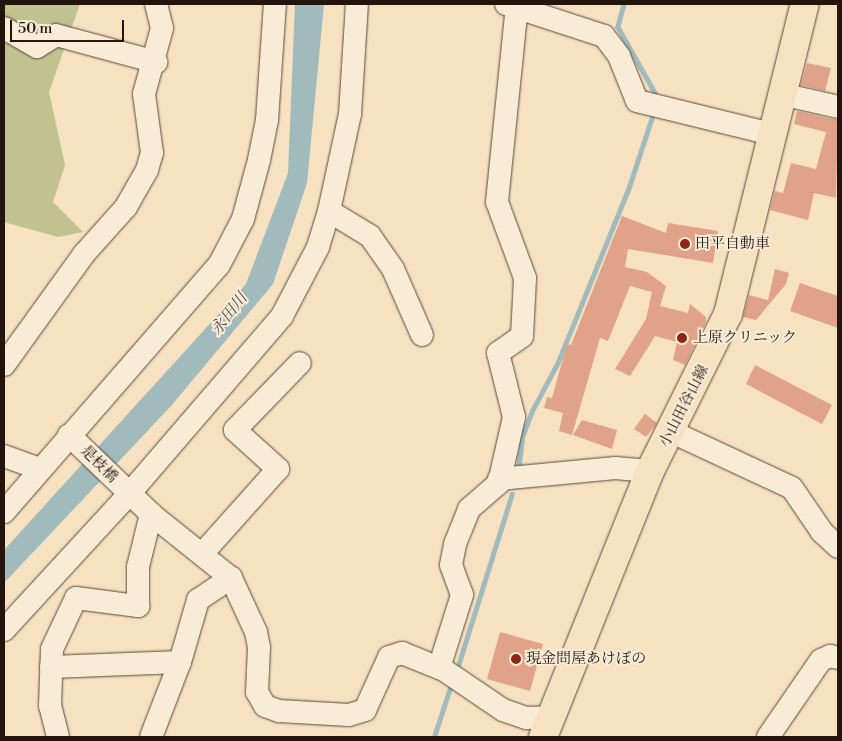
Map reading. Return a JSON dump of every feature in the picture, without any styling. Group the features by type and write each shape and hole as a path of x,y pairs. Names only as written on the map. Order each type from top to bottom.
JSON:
{"main road":[{"name":"小山田谷山線","path":"546,727 650,471 672,432 728,314 771,134 805,4"}],"street":[{"path":"4,365 84,254 126,207 147,170 152,153 144,94 156,62 162,28 156,4"},
{"path":"4,512 69,435 196,296 220,265 243,219 267,120 275,4"},
{"path":"4,630 129,494 282,316 318,247 329,211 350,114 357,4"},
{"path":"439,668 462,595 451,565 460,528 469,509 500,478 514,417 498,353 522,336 525,278 497,202 513,4 604,36 619,56 637,100 771,134"},
{"path":"4,28 37,47 56,35 156,62"},
{"path":"781,94 838,107"},
{"path":"329,211 370,236 393,269 422,335"},
{"path":"202,554 278,469 236,430 300,363"},
{"path":"672,432 792,488 822,532 838,547"},
{"name":"是枝橋","path":"69,435 151,514 231,578"},
{"path":"4,456 40,470"},
{"path":"500,478 615,468 650,471"},
{"path":"58,737 50,706 52,649 76,598 138,606 138,567 151,514"},
{"path":"151,737 180,662 198,600 231,578 256,632 259,648 257,692 265,706 279,711 358,713 370,705 389,658 402,653 439,668 503,710 546,727"},
{"path":"768,737 820,660 830,656 838,658"},
{"path":"51,667 180,662"}],"green space":[{"path":"4,4 80,4 49,92 65,165 53,202 83,232 58,237 4,222"}],"water":[{"name":"永田川","path":"295,4 324,4 307,183 273,284 171,406 4,583 4,550 246,284 288,173"}],"building":[{"path":"807,63 831,68 825,91 801,85"},
{"path":"797,111 838,120 836,198 814,193 808,220 770,210 775,191 783,193 791,163 816,169 826,132 794,124"},
{"path":"622,216 666,233 668,223 718,231 713,263 628,249 625,267 647,272 666,286 660,306 688,313 690,304 706,317 706,322 685,365 673,360 677,342 655,336 630,376 615,369 646,319 652,292 630,286 608,341 600,338 572,435 559,431 563,413 544,408 547,397 552,398 567,344 571,345"},
{"path":"775,269 789,273 786,284 756,320 743,317 749,295 768,300"},
{"path":"800,283 838,296 838,328 790,311"},
{"path":"755,365 832,405 822,424 746,384"},
{"path":"645,414 657,423 646,437 634,429"},
{"path":"582,420 617,430 612,449 573,435"},
{"path":"500,632 543,644 530,691 487,679"}],"waterway":[{"path":"624,4 618,27 655,93"},
{"path":"518,471 522,437 532,411 558,362 629,187 653,114"},
{"path":"458,666 512,494"},
{"path":"434,737 451,685"}],"place":[{"name":"田平自動車","path":"685,244"},
{"name":"上原クリニック","path":"682,338"},
{"name":"現金問屋あけぼの","path":"516,659"}]}
